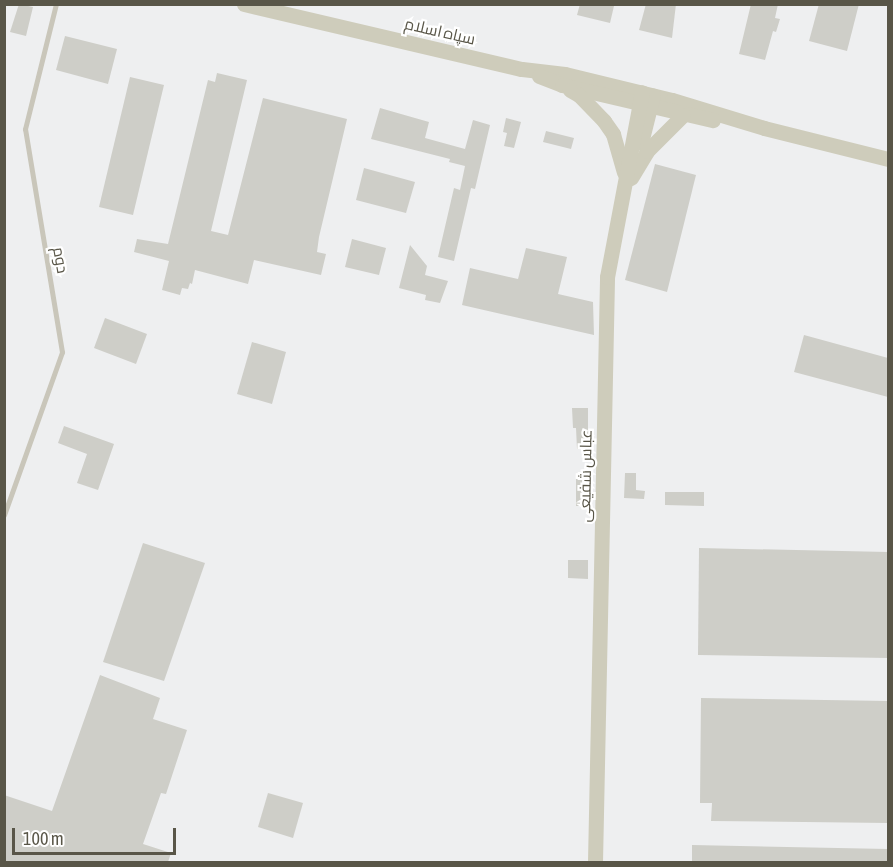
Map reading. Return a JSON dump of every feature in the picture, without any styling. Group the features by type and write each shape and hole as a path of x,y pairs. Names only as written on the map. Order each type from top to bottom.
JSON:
{"main road":[{"name":"سپاه اسلام","path":"244,4 522,69 565,74 646,100 683,115 764,128"},
{"name":"سپاه اسلام","path":"522,69 562,85 646,100 888,159"},
{"path":"562,85 579,96 604,121 621,156 628,177"},
{"name":"عباس شفیعی","path":"595,862 607,277 646,100"},
{"path":"628,177 647,151 683,115"},
{"name":"عباس شفیعی","path":"604,862 613,277 628,177"}],"lane":[{"name":"دوم","path":"4,515 62,352 25,129 56,4"}],"building":[{"path":"19,4 33,7 26,36 10,32"},
{"path":"580,4 614,6 610,23 577,15"},
{"path":"646,4 676,4 672,38 639,30"},
{"path":"751,4 778,4 775,18 780,19 776,32 773,31 765,60 739,54"},
{"path":"819,4 859,4 847,51 809,41"},
{"path":"65,36 117,49 108,84 56,70"},
{"path":"217,73 247,80 211,231 228,235 263,98 347,119 319,237 317,252 326,254 321,275 254,260 248,284 195,270 192,284 190,283 188,289 182,288 180,295 162,290 169,261 134,252 137,239 168,244 208,80 215,82"},
{"path":"130,77 164,85 133,215 99,207"},
{"path":"380,108 429,122 425,138 465,149 473,120 490,125 475,189 471,188 454,261 438,257 454,188 460,190 465,166 449,162 450,159 371,139"},
{"path":"506,118 521,122 514,148 504,146 507,133 503,132"},
{"path":"546,131 574,138 571,149 543,142"},
{"path":"655,164 696,175 667,292 625,280"},
{"path":"364,168 415,182 406,213 356,200"},
{"path":"352,239 386,248 379,275 345,267"},
{"path":"410,245 427,266 425,275 448,281 440,303 425,300 426,295 399,288"},
{"path":"526,248 567,257 558,294 593,302 594,335 462,305 470,268 518,279"},
{"path":"105,318 147,334 136,364 94,348"},
{"path":"804,335 888,358 888,397 794,372"},
{"path":"252,342 286,352 272,404 237,394"},
{"path":"572,408 588,408 588,431 591,431 592,441 586,441 587,448 577,449"},
{"path":"64,426 114,444 98,490 77,483 87,454 58,443"},
{"path":"625,473 636,473 636,490 645,491 644,499 624,498"},
{"path":"576,479 586,479 587,506 576,506"},
{"path":"665,492 704,492 704,506 665,505"},
{"path":"143,543 205,563 164,681 103,662"},
{"path":"699,548 888,552 888,658 698,655"},
{"path":"568,560 588,560 588,579 568,578"},
{"path":"100,675 160,698 153,719 187,730 166,794 161,793 143,844 171,853 168,862 4,862 4,795 52,811"},
{"path":"701,698 888,701 888,823 711,821 712,803 700,803"},
{"path":"268,793 303,803 293,838 258,827"},
{"path":"692,845 888,849 888,862 692,862"}]}
